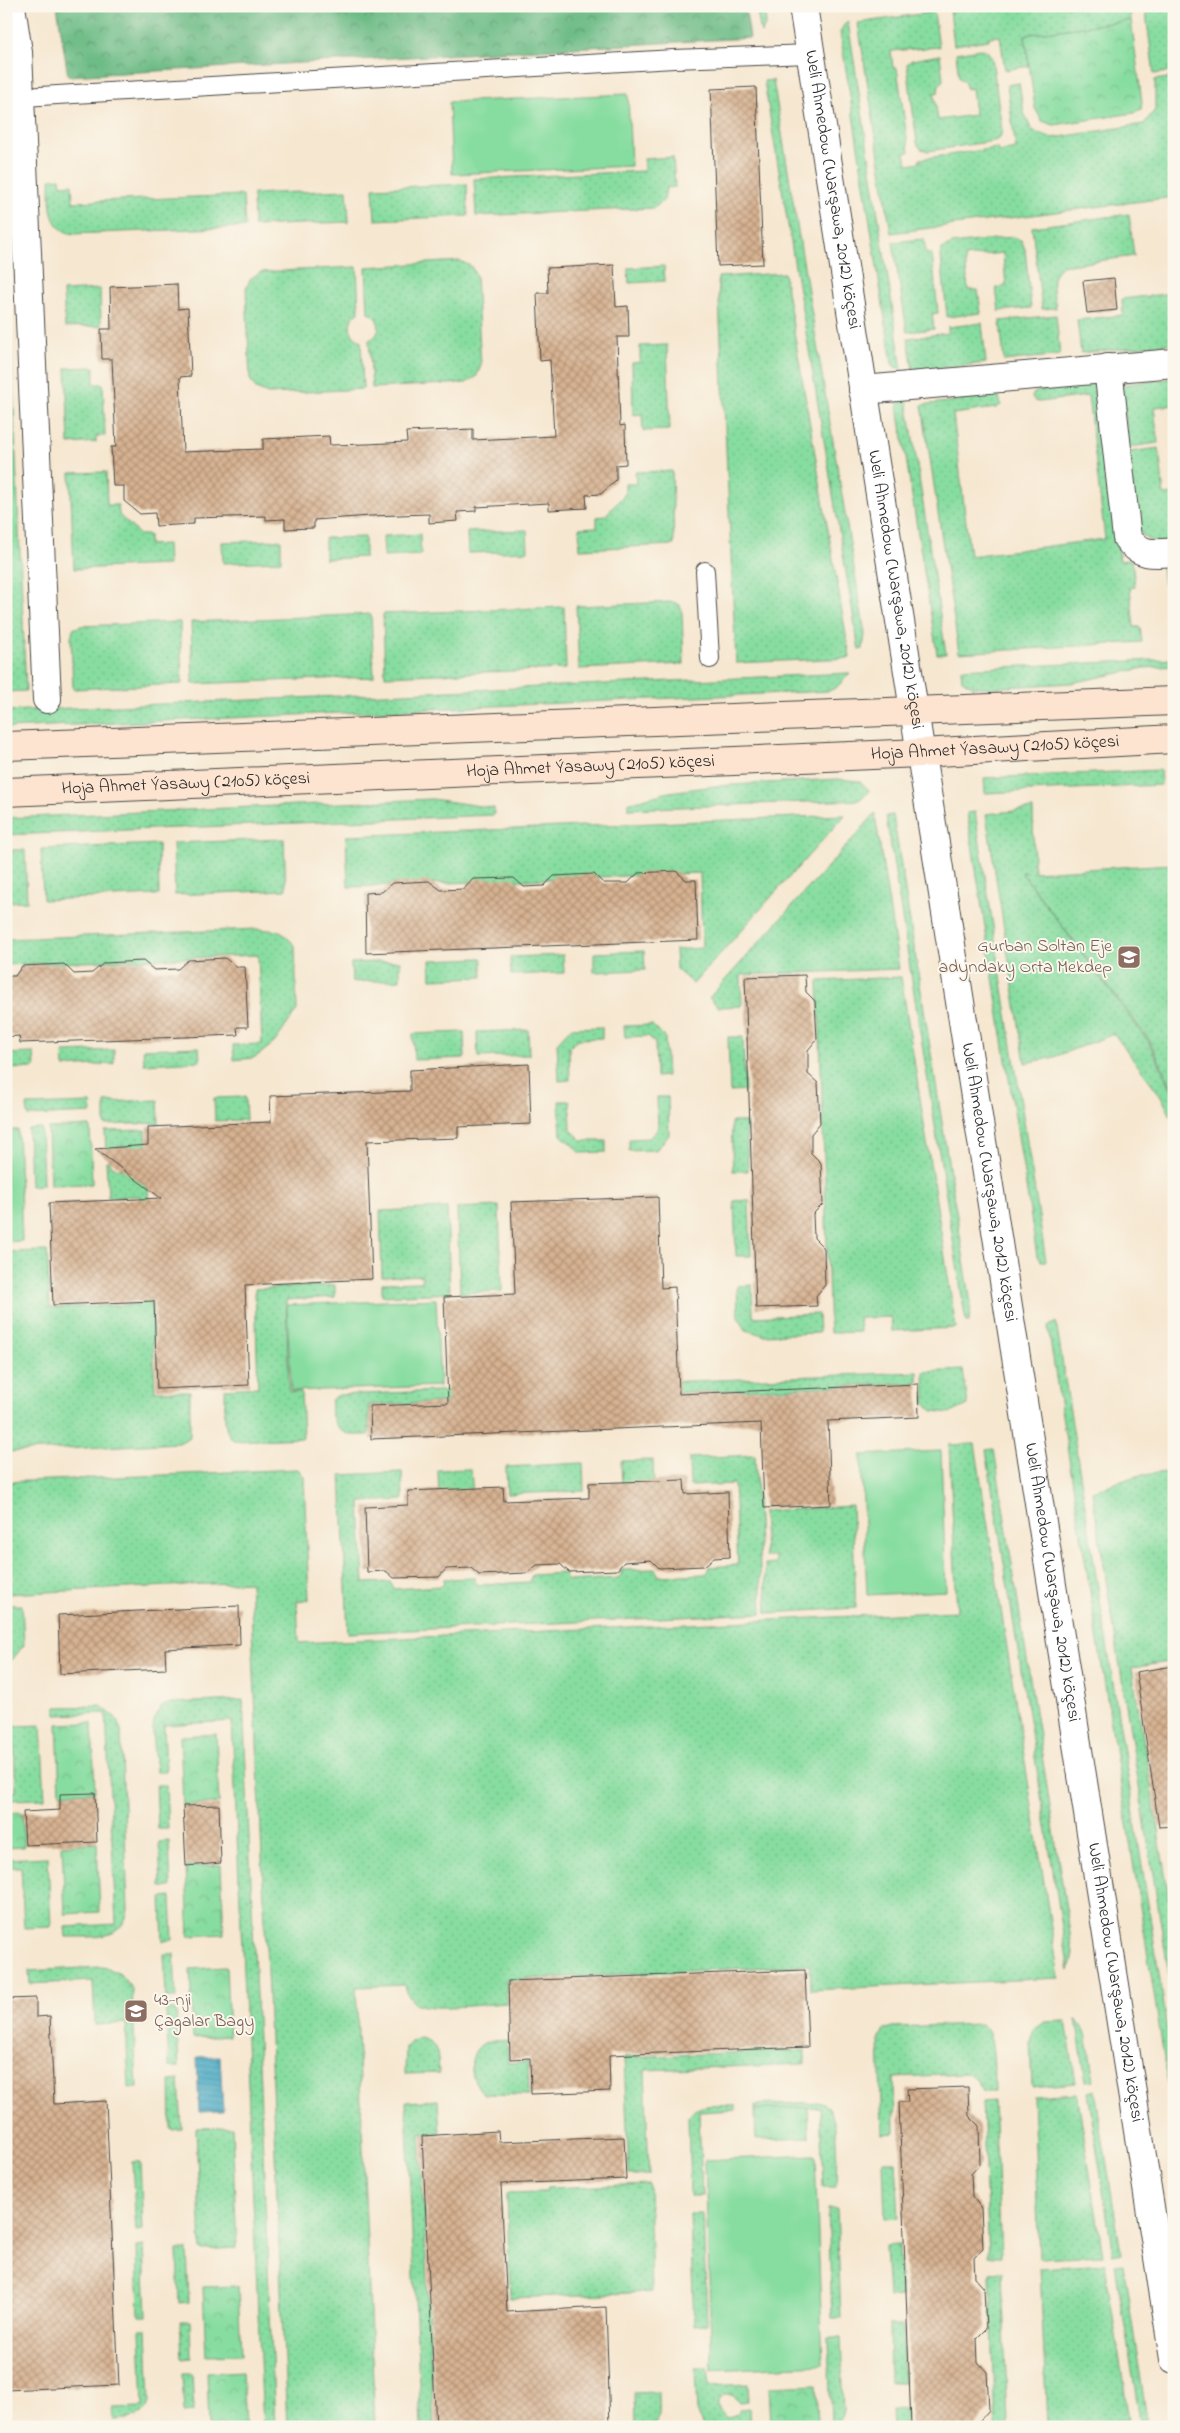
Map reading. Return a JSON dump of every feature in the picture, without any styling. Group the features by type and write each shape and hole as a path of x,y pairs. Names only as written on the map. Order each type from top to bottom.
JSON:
{"main road":[{"path":"6,746 448,728 914,713 1174,700"},
{"name":"Hoja Ahmet Ýasawy (2105) köçesi","path":"6,792 920,753 1174,739"}],"street":[{"path":"11,6 18,52 13,97 47,699"},
{"name":"Weli Ahmedow (Warşawa, 2012) köçesi","path":"803,6 1174,2359"},
{"path":"863,390 1174,363"},
{"path":"1108,368 1127,538 1137,549 1144,553 1174,552"}],"lane":[{"path":"13,97 665,60 810,54"},
{"path":"705,571 710,659"}],"green space":[{"path":"57,6 745,6 750,38 68,76"},
{"path":"756,6 764,6 766,23 761,33"},
{"path":"976,6 1129,6 1131,20 1025,35 1029,66 1005,70 1000,36 989,37 989,40 954,45 950,10"},
{"path":"1145,6 1171,6 1174,29 1174,71 1154,74"},
{"path":"934,12 939,47 891,51 893,68 897,68 909,152 905,153 907,164 920,162 920,159 997,148 998,152 1016,149 1007,85 1019,83 1024,113 1032,131 1053,138 1144,124 1155,110 1155,80 1174,77 1174,197 891,233 858,23"},
{"path":"1131,20 1142,102 1141,109 1134,113 1054,125 1042,121 1035,108 1025,35"},
{"path":"848,22 902,369 895,367 892,363 840,32"},
{"path":"980,49 987,51 992,58 1002,130 1000,138 994,141 928,151 921,149 917,143 907,64 912,60 940,55 943,80 939,85 938,93 934,93 938,120 975,115 972,88 967,89 964,81 959,78 956,53"},
{"path":"773,80 865,634 863,649 859,650 764,81"},
{"path":"628,94 631,166 452,174 449,102"},
{"path":"673,157 675,187 666,188 664,200 654,208 476,216 474,179 644,171 644,159"},
{"path":"60,178 61,185 72,184 73,202 243,195 245,227 72,234 58,226 52,212 50,179"},
{"path":"467,184 468,216 375,220 373,188"},
{"path":"347,190 349,222 254,226 253,194"},
{"path":"1129,214 1134,256 1062,266 1057,270 1053,279 1056,308 1042,309 1032,227"},
{"path":"6,226 26,691 6,692"},
{"path":"1012,237 1021,240 1025,249 1031,308 999,311 996,288 1006,286 1003,253 965,257 968,290 978,290 981,313 947,317 941,256 942,249 952,244"},
{"path":"924,239 926,254 932,254 938,313 932,314 934,329 907,332 893,242"},
{"path":"460,261 471,266 476,276 481,366 476,377 466,383 372,388 369,340 377,334 379,326 376,318 368,313 366,267"},
{"path":"664,266 665,281 629,283 628,268"},
{"path":"357,267 359,313 352,319 350,327 353,335 361,341 363,389 268,394 256,389 250,379 246,288 251,278 261,272"},
{"path":"784,273 850,658 736,663 718,277"},
{"path":"100,289 101,326 65,327 63,291"},
{"path":"1174,293 1174,343 1081,353 1077,320 1123,315 1122,299"},
{"path":"1056,315 1060,355 1004,361 1000,321"},
{"path":"982,323 986,363 913,371 908,338 948,333 948,327"},
{"path":"667,345 670,430 643,431 642,414 633,415 632,363 640,362 640,346"},
{"path":"94,367 94,384 103,384 105,436 96,436 96,442 69,444 66,368"},
{"path":"1174,378 1174,405 1154,407 1158,443 1129,447 1121,385"},
{"path":"1099,383 1120,561 1132,559 1135,587 1130,588 1134,627 1140,627 1142,642 959,653 922,405 999,397 1001,405 996,408 953,414 970,556 1105,539 1088,396 1039,402 1035,401 1032,397 1038,391"},
{"path":"907,399 946,654 937,654 897,401"},
{"path":"1159,448 1164,495 1174,494 1174,542 1149,540 1138,529 1129,452"},
{"path":"672,471 674,545 580,549 579,528 597,527 597,517 605,516 625,494 625,484 636,484 635,472"},
{"path":"106,472 107,505 118,505 119,515 140,535 149,535 149,545 167,544 168,565 74,569 70,473"},
{"path":"527,530 528,551 468,553 467,532"},
{"path":"420,534 421,555 384,557 383,536"},
{"path":"365,537 365,557 325,559 325,538"},
{"path":"281,540 281,561 223,563 222,542"},
{"path":"1174,565 1174,615 1170,583 1164,584 1162,566"},
{"path":"673,602 680,605 682,613 684,664 579,669 576,606"},
{"path":"564,607 566,669 385,676 383,614"},
{"path":"371,614 374,677 193,684 191,622"},
{"path":"180,622 182,684 73,689 71,638 73,629 81,626"},
{"path":"1174,659 1174,666 1144,668 1071,683 988,688 972,686 962,680 961,669"},
{"path":"850,673 837,687 829,691 6,728 6,711"},
{"path":"1160,770 1161,785 985,793 984,778"},
{"path":"838,779 859,781 870,791 859,800 628,809 628,803 669,792 715,786"},
{"path":"432,799 494,808 494,815 6,835 6,818"},
{"path":"1033,809 1034,872 1173,864 1174,1091 1149,1040 1022,873 1028,872 1021,872 1148,1041 1174,1094 1174,1122 1161,1096 1114,1034 1051,1058 1025,1063 986,814"},
{"path":"975,812 1046,1261 1041,1261 1037,1256 967,813"},
{"path":"875,814 899,969 741,975 742,1006 719,1007 709,998"},
{"path":"845,815 693,984 676,969 675,950 702,948 700,873 348,887 346,836"},
{"path":"893,815 971,1304 969,1322 966,1322 886,816"},
{"path":"284,839 286,890 175,895 173,843"},
{"path":"158,844 159,895 43,900 41,849"},
{"path":"6,850 25,850 27,901 6,902"},
{"path":"258,929 280,931 295,945 297,1010 275,1042 253,1058 234,1060 233,1045 262,1044 258,955 6,965 6,939"},
{"path":"644,951 645,970 594,972 594,953"},
{"path":"563,955 564,973 511,975 510,957"},
{"path":"482,958 482,977 431,979 430,960"},
{"path":"400,961 400,980 352,982 351,963"},
{"path":"901,977 956,1328 892,1331 891,1317 859,1318 860,1332 830,1333 818,981"},
{"path":"652,1025 665,1038 667,1076 656,1077 655,1042 648,1036 625,1037 624,1026"},
{"path":"602,1027 602,1038 578,1039 569,1048 570,1080 559,1081 557,1043 571,1028"},
{"path":"528,1030 529,1055 478,1057 477,1032"},
{"path":"464,1032 465,1058 414,1060 413,1034"},
{"path":"728,1037 743,1037 745,1091 730,1092"},
{"path":"199,1047 200,1061 144,1064 143,1049"},
{"path":"114,1050 114,1064 64,1067 63,1052"},
{"path":"34,1053 35,1068 6,1069 6,1054"},
{"path":"245,1097 246,1120 215,1121 214,1098"},
{"path":"657,1097 668,1097 669,1135 656,1150 629,1151 629,1139 649,1138 658,1129"},
{"path":"158,1100 159,1123 105,1125 105,1102"},
{"path":"559,1101 570,1101 571,1130 583,1141 606,1141 606,1152 581,1153 561,1135"},
{"path":"91,1103 92,1113 28,1116 27,1105"},
{"path":"731,1122 746,1122 748,1171 733,1171"},
{"path":"90,1126 92,1184 50,1185 48,1128"},
{"path":"41,1128 43,1185 30,1186 28,1129"},
{"path":"6,1130 18,1130 22,1241 6,1242"},
{"path":"146,1130 155,1391 190,1391 190,1437 179,1443 6,1452 6,1252 47,1251 50,1308 143,1304 140,1196 108,1197 106,1161 110,1161 111,1165 118,1169 126,1169 131,1149 118,1146 106,1154 105,1131"},
{"path":"749,1200 751,1256 736,1256 734,1201"},
{"path":"499,1206 502,1291 460,1293 457,1208"},
{"path":"447,1208 450,1293 382,1296 382,1283 422,1282 422,1275 382,1277 380,1211"},
{"path":"335,1285 335,1297 286,1300 289,1392 301,1392 303,1438 236,1441 231,1438 226,1426 225,1389 258,1387 255,1289"},
{"path":"752,1285 753,1317 818,1314 819,1333 763,1335 746,1330 738,1317 737,1286"},
{"path":"436,1299 440,1386 291,1391 287,1305"},
{"path":"1056,1322 1174,2068 1174,2120 1048,1327"},
{"path":"963,1370 968,1405 951,1413 932,1411 925,1402 924,1372"},
{"path":"918,1372 918,1383 369,1405 369,1435 352,1435 341,1430 334,1421 331,1410 332,1399 339,1395"},
{"path":"975,1444 1059,1978 811,1990 810,1965 506,1980 507,2003 447,2007 417,2004 410,1998 405,1985 356,1987 375,2427 287,2427 250,1582 6,1594 6,1482 298,1469 304,1477 309,1600 297,1601 299,1643 957,1611 949,1445"},
{"path":"994,1449 1073,1953 1069,1971 986,1450"},
{"path":"941,1451 946,1591 867,1595 861,1455"},
{"path":"755,1455 762,1613 348,1633 341,1475 402,1472 403,1500 360,1502 364,1583 390,1582 394,1589 440,1586 444,1583 443,1579 475,1578 475,1582 479,1585 529,1582 532,1575 565,1573 565,1578 569,1581 618,1578 621,1575 621,1570 655,1569 659,1576 705,1574 709,1571 708,1567 738,1565 734,1484 690,1486 689,1458"},
{"path":"653,1460 654,1488 622,1489 621,1461"},
{"path":"583,1463 584,1491 507,1494 506,1467"},
{"path":"471,1469 473,1496 439,1498 438,1470"},
{"path":"1174,1471 1174,1661 1132,1668 1174,1930 1174,2006 1092,1491 1136,1476"},
{"path":"852,1506 856,1608 767,1613 765,1565 776,1564 775,1556 765,1557 763,1511"},
{"path":"6,1605 22,1605 24,1645 8,1665 8,1680 6,1680"},
{"path":"243,1700 275,2427 263,2427 232,1721 164,1725 166,1772 156,1772 153,1743 154,1723 157,1714 162,1707 170,1703"},
{"path":"101,1706 116,1718 121,1730 128,1910 125,1921 113,1933 95,1937 66,1937 65,1927 116,1924 106,1713 56,1715 56,1707"},
{"path":"92,1723 95,1792 60,1793 57,1724"},
{"path":"41,1725 45,1799 6,1800 6,1792 16,1792 13,1726"},
{"path":"216,1734 219,1803 183,1805 180,1736"},
{"path":"156,1785 166,1785 168,1829 158,1829"},
{"path":"22,1812 24,1847 6,1848 6,1813"},
{"path":"169,1841 171,1887 161,1887 159,1842"},
{"path":"97,1843 100,1912 65,1914 62,1845"},
{"path":"48,1857 51,1927 24,1928 21,1867 6,1867 6,1859"},
{"path":"221,1865 224,1934 189,1936 186,1867"},
{"path":"171,1897 173,1940 163,1941 161,1898"},
{"path":"164,1954 174,1954 176,1998 166,1998"},
{"path":"101,1967 120,1974 132,1989 137,2088 129,2088 126,2023 95,2025 93,1981 30,1984 29,1971"},
{"path":"226,1967 229,2036 193,2038 190,1969"},
{"path":"166,2010 176,2010 179,2067 169,2067"},
{"path":"1076,2019 1086,2033 1094,2080 1086,2081"},
{"path":"1066,2021 1076,2083 1032,2087 1030,2042 1033,2030 1044,2022"},
{"path":"981,2024 990,2036 992,2045 994,2092 982,2092 978,2081 969,2074 894,2077 895,2133 882,2134 879,2040 883,2031 892,2027"},
{"path":"420,2038 434,2046 438,2056 439,2073 405,2074 406,2047 412,2041"},
{"path":"507,2040 508,2063 528,2062 529,2095 485,2094 473,2076 472,2061 478,2048 486,2042"},
{"path":"805,2050 805,2064 645,2070 649,2175 629,2175 624,2057"},
{"path":"179,2080 182,2129 171,2130 170,2081"},
{"path":"1095,2090 1121,2253 1113,2255 1088,2092"},
{"path":"1077,2093 1103,2255 1039,2258 1033,2096"},
{"path":"438,2100 440,2133 420,2134 434,2427 421,2427 406,2102"},
{"path":"994,2101 1001,2256 989,2256 982,2102"},
{"path":"821,2102 827,2106 835,2126 837,2154 836,2187 823,2187 820,2107 755,2110 755,2105"},
{"path":"717,2105 736,2106 736,2110 699,2112 702,2196 690,2196 688,2116 692,2112 704,2107"},
{"path":"808,2107 809,2138 756,2140 755,2110"},
{"path":"232,2127 237,2248 201,2250 196,2128"},
{"path":"815,2155 823,2365 712,2370 705,2160"},
{"path":"883,2161 896,2161 899,2218 885,2219"},
{"path":"132,2162 140,2162 143,2230 136,2231"},
{"path":"649,2184 652,2292 510,2298 507,2193 546,2192 547,2188"},
{"path":"828,2208 837,2208 841,2318 832,2318"},
{"path":"690,2214 703,2214 707,2324 694,2325"},
{"path":"899,2245 901,2297 888,2298 885,2246"},
{"path":"144,2246 147,2316 139,2316 137,2247"},
{"path":"177,2250 187,2250 189,2302 179,2303"},
{"path":"1105,2264 1129,2420 1047,2424 1040,2268"},
{"path":"1123,2264 1147,2419 1140,2420 1115,2265"},
{"path":"1002,2272 1008,2426 996,2427 990,2273"},
{"path":"238,2286 241,2355 206,2356 203,2287"},
{"path":"180,2321 190,2321 191,2358 182,2359"},
{"path":"889,2325 902,2325 904,2382 890,2382"},
{"path":"140,2330 147,2330 150,2403 143,2412 135,2417 114,2420 113,2408 143,2407"},
{"path":"828,2338 841,2338 844,2412 841,2419 831,2427 771,2427 831,2423"},
{"path":"695,2368 708,2368 710,2386 748,2384 749,2401 740,2402 732,2394 722,2396 718,2406 726,2418 735,2416 740,2409 749,2408 750,2427 704,2426 697,2413"},
{"path":"242,2371 245,2427 209,2427 207,2373"},
{"path":"182,2374 192,2374 194,2412 184,2413"},
{"path":"816,2385 818,2424 771,2425 769,2387"},
{"path":"658,2392 658,2414 654,2427 635,2427 634,2393"},
{"path":"905,2409 906,2427 892,2427 891,2410"}],"water":[{"path":"220,2056 223,2111 199,2112 197,2057"}],"building":[{"path":"756,87 763,264 718,266 711,89"},
{"path":"614,265 616,307 628,306 629,337 617,337 620,426 625,425 626,464 616,465 616,480 601,494 586,495 587,508 549,510 549,503 476,507 476,511 457,512 458,521 429,523 429,514 371,516 314,520 314,528 285,529 285,519 266,520 266,516 194,518 194,524 156,526 155,513 140,514 124,501 124,486 113,486 111,447 116,447 112,359 102,359 101,329 111,329 110,287 177,284 178,309 188,308 191,376 180,377 183,452 263,449 263,439 329,436 330,445 407,442 406,432 473,429 473,440 554,436 550,360 540,361 537,293 548,293 547,268"},
{"path":"1114,278 1117,310 1087,313 1083,281"},
{"path":"676,871 686,880 696,880 698,940 366,953 365,893 382,892 392,883 429,881 441,890 464,889 473,879 514,878 524,887 544,886 554,876 594,874 603,883 628,883 638,873"},
{"path":"225,958 236,967 245,967 248,1027 237,1027 238,1035 20,1043 19,1036 6,1037 6,976 15,976 22,966 64,964 74,974 92,973 104,963 143,961 154,970 178,969 188,960"},
{"path":"805,975 806,992 815,1001 817,1039 808,1050 808,1074 818,1083 820,1123 811,1134 811,1153 821,1163 823,1204 813,1214 814,1238 824,1248 825,1285 816,1296 817,1306 756,1308 745,977"},
{"path":"529,1064 531,1124 458,1127 458,1138 367,1141 372,1279 245,1285 249,1385 157,1389 154,1301 53,1305 49,1203 161,1198 95,1149 148,1145 148,1127 271,1122 270,1096 410,1091 410,1070"},
{"path":"658,1197 661,1288 675,1287 679,1394 918,1384 919,1417 828,1421 831,1505 764,1508 761,1423 371,1439 370,1406 448,1403 444,1297 515,1294 511,1202"},
{"path":"684,1480 685,1494 728,1492 730,1557 714,1558 704,1566 659,1568 651,1560 624,1562 617,1570 569,1572 560,1564 537,1565 527,1573 479,1575 471,1568 446,1569 439,1577 394,1578 386,1571 367,1572 365,1507 408,1505 408,1491 503,1487 504,1501 589,1498 589,1483"},
{"path":"239,1606 240,1645 165,1649 166,1669 60,1674 58,1615"},
{"path":"1174,1666 1174,1826 1159,1827 1136,1672"},
{"path":"95,1793 97,1842 25,1845 23,1812 60,1810 60,1794"},
{"path":"219,1805 221,1863 186,1866 183,1806"},
{"path":"805,1970 808,2047 609,2055 610,2091 531,2094 530,2058 510,2059 508,1981"},
{"path":"36,1998 36,2017 50,2016 54,2104 106,2101 119,2385 6,2390 6,1999"},
{"path":"968,2087 969,2116 979,2126 980,2164 971,2174 972,2196 981,2208 983,2248 974,2258 975,2278 984,2288 986,2329 977,2338 978,2362 987,2372 989,2410 974,2427 911,2427 899,2102 908,2102 907,2089"},
{"path":"498,2131 499,2142 624,2137 626,2179 501,2184 507,2312 606,2307 610,2427 436,2427 422,2136"}],"place":[{"name":"Gurban Soltan Eje adyndaky Orta Mekdep","path":"1129,957"},
{"name":"43-nji Çagalar Bagy","path":"136,2011"}]}
